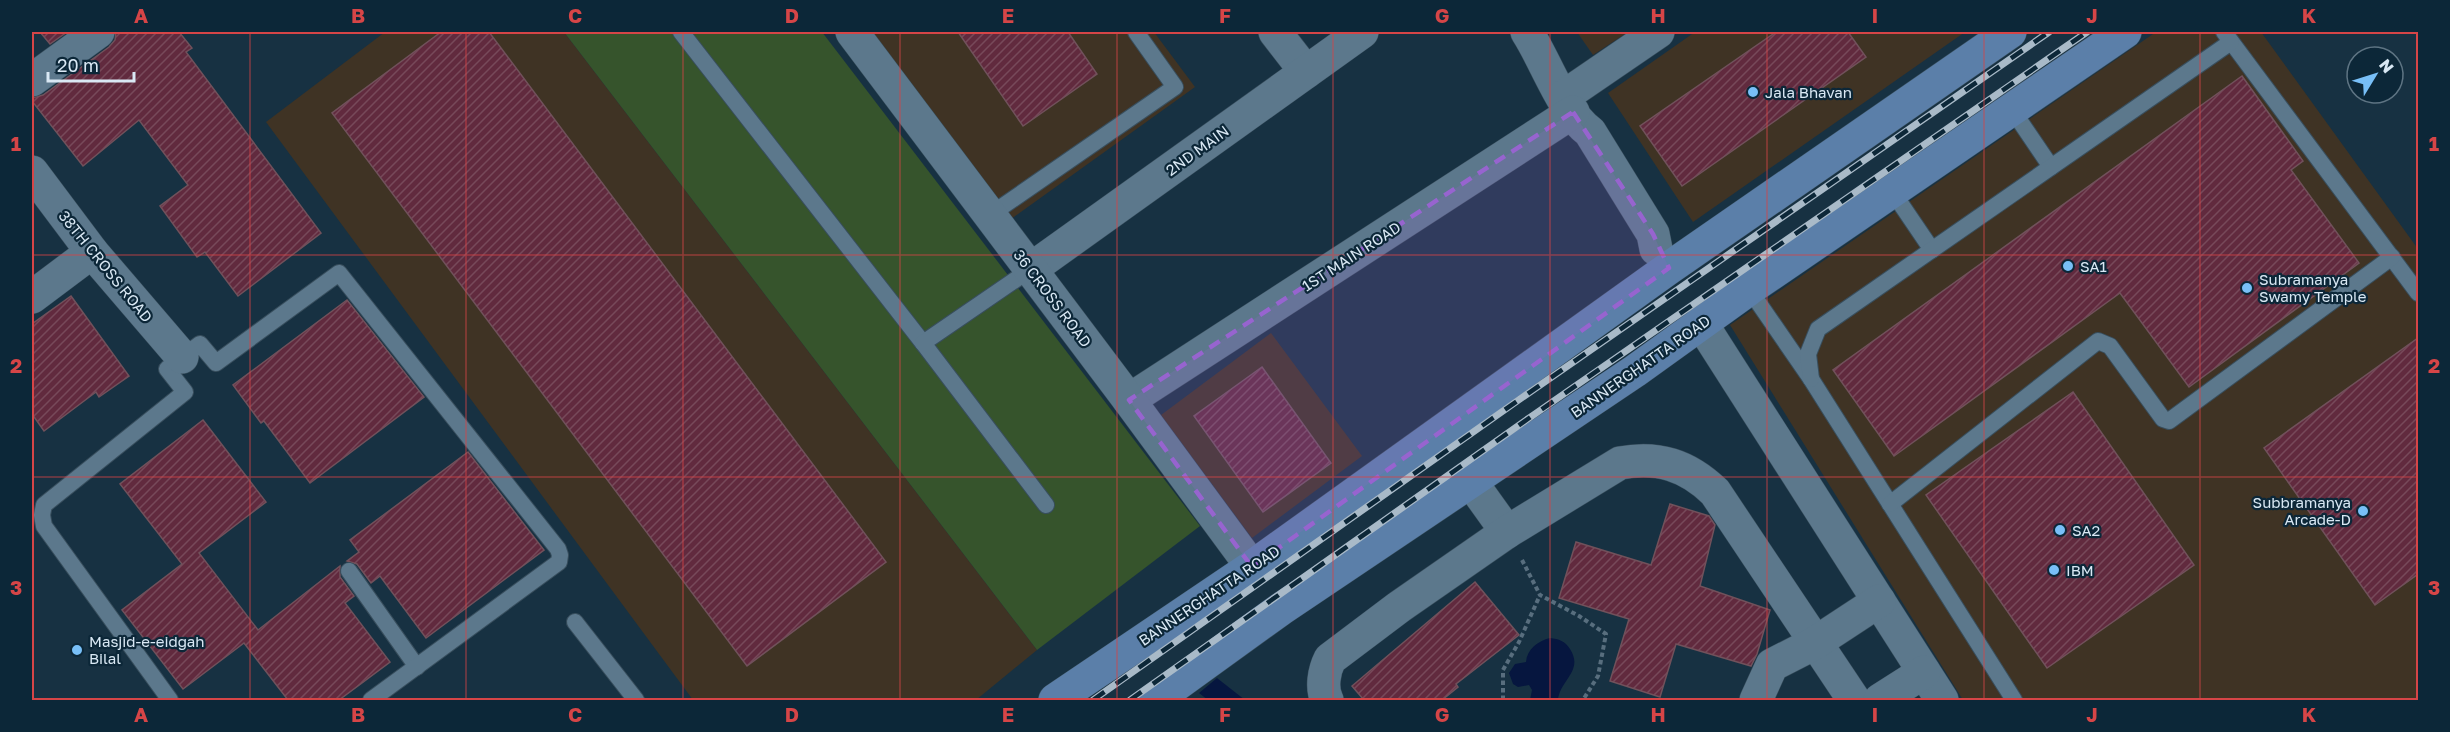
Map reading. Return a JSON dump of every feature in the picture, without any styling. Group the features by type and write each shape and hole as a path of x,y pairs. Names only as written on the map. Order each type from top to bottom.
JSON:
{"main road":[{"name":"BANNERGHATTA ROAD","path":"1055,700 1252,567 1663,259 2010,32"},
{"name":"BANNERGHATTA ROAD","path":"1155,700 1281,609 1471,482 2011,108 2125,32"}],"street":[{"path":"32,80 98,32"},
{"name":"36 CROSS ROAD","path":"852,32 1252,567"},
{"path":"1275,32 1306,72"},
{"name":"2ND MAIN","path":"1031,269 1362,32"},
{"path":"1516,32 1535,62 1567,104"},
{"path":"1527,32 1542,55 1581,137 1644,239 1663,259"},
{"name":"1ST MAIN ROAD","path":"1129,400 1567,104 1658,32"},
{"name":"38TH CROSS ROAD","path":"32,172 92,252 182,357"},
{"path":"32,297 92,252"},
{"path":"1701,323 1942,700"},
{"path":"1327,700 1323,693 1326,666 1330,659 1399,607 1507,532 1620,464 1638,460 1656,460 1688,470 1714,492 1854,700"},
{"path":"1471,482 1507,532"},
{"path":"1756,700 1772,665 1815,643 1879,601"},
{"path":"1880,700 1924,672"}],"lane":[{"path":"681,32 1046,505"},
{"path":"990,215 1174,87 1136,32"},
{"path":"1811,379 1808,354 1818,329 2051,167 2228,37 2418,292"},
{"path":"2011,108 2051,167"},
{"path":"1892,191 1932,250"},
{"path":"1890,504 2098,341 2110,346 2163,419 2169,421 2392,257"},
{"path":"923,343 1031,269"},
{"path":"170,700 44,526 42,515 44,505 185,392 166,369 200,344 216,363 339,273 558,549 560,555 559,562 371,700"},
{"path":"1749,289 1811,379 2014,700"},
{"path":"349,571 417,667"},
{"path":"575,622 636,700"}],"path":[{"path":"1507,532 1540,595 1606,634 1598,676 1583,700"},
{"path":"1503,700 1503,670 1519,642 1540,595"}],"highlighted area":[{"path":"1573,112 1653,234 1669,268 1252,567 1129,400"}],"shaded area":[{"path":"385,32 564,32 1037,650 976,700 693,700 266,122"},
{"path":"871,32 1154,32 1195,87 1011,219"},
{"path":"1577,32 1628,32 1593,55"},
{"path":"1695,32 1965,32 1693,222 1608,93"},
{"path":"2156,32 2261,32 2418,249 2418,700 1963,700 1730,325"},
{"path":"1271,333 1362,456 1252,538 1161,415"}],"green space":[{"path":"564,32 822,32 1200,526 1037,650"}],"water":[{"path":"1550,638 1562,641 1568,646 1574,657 1573,670 1558,700 1530,700 1532,690 1529,685 1518,687 1513,684 1509,673 1515,664 1526,662 1528,653 1534,646"},
{"path":"1217,678 1245,700 1208,700 1199,693"}],"building":[{"path":"40,32 67,32 50,44"},
{"path":"116,32 179,32 192,48 186,52 321,233 238,296 205,252 197,257 160,206 188,185 139,120 83,166 32,101 32,98 43,95 109,47 115,40"},
{"path":"441,32 489,32 886,562 747,666 332,113"},
{"path":"958,32 1068,32 1097,74 1023,126"},
{"name":"Jala Bhavan","path":"1776,32 1848,32 1866,57 1682,186 1640,126"},
{"name":"SA1","path":"2242,76 2303,161 2291,170 2359,263 2189,387 2120,293 1894,456 1833,370"},
{"path":"71,296 129,376 99,397 96,392 44,431 32,414 32,324"},
{"path":"347,300 424,397 310,483 264,421 261,423 233,385"},
{"name":"Subbramanya Arcade-D","path":"2418,338 2418,574 2375,605 2264,448"},
{"path":"1262,367 1331,463 1263,512 1194,416"},
{"name":"SA2","path":"2073,392 2194,565 2047,668 1926,495"},
{"path":"203,420 266,502 199,553 258,630 340,566 340,577 354,596 345,603 390,662 339,700 288,700 244,643 183,689 122,610 182,564 120,484"},
{"path":"468,452 544,550 426,638 380,576 371,583 357,564 347,561 359,552 350,540"},
{"path":"1670,504 1709,516 1715,525 1700,586 1770,610 1757,654 1751,666 1676,644 1660,697 1610,681 1629,619 1559,598 1576,542 1651,565"},
{"path":"1475,582 1519,635 1456,684 1458,687 1442,700 1364,700 1352,686"}],"railway":[{"path":"1093,700 1520,399 2049,32"},
{"path":"1130,700 1532,416 2087,32"}],"place":[{"name":"Jala Bhavan","path":"1753,92"},
{"name":"SA1","path":"2068,266"},
{"name":"Subramanya Swamy Temple","path":"2247,288"},
{"name":"Subbramanya Arcade-D","path":"2363,511"},
{"name":"SA2","path":"2060,530"},
{"name":"IBM","path":"2054,570"},
{"name":"Masjid-e-eidgah Bilal","path":"77,650"}]}
